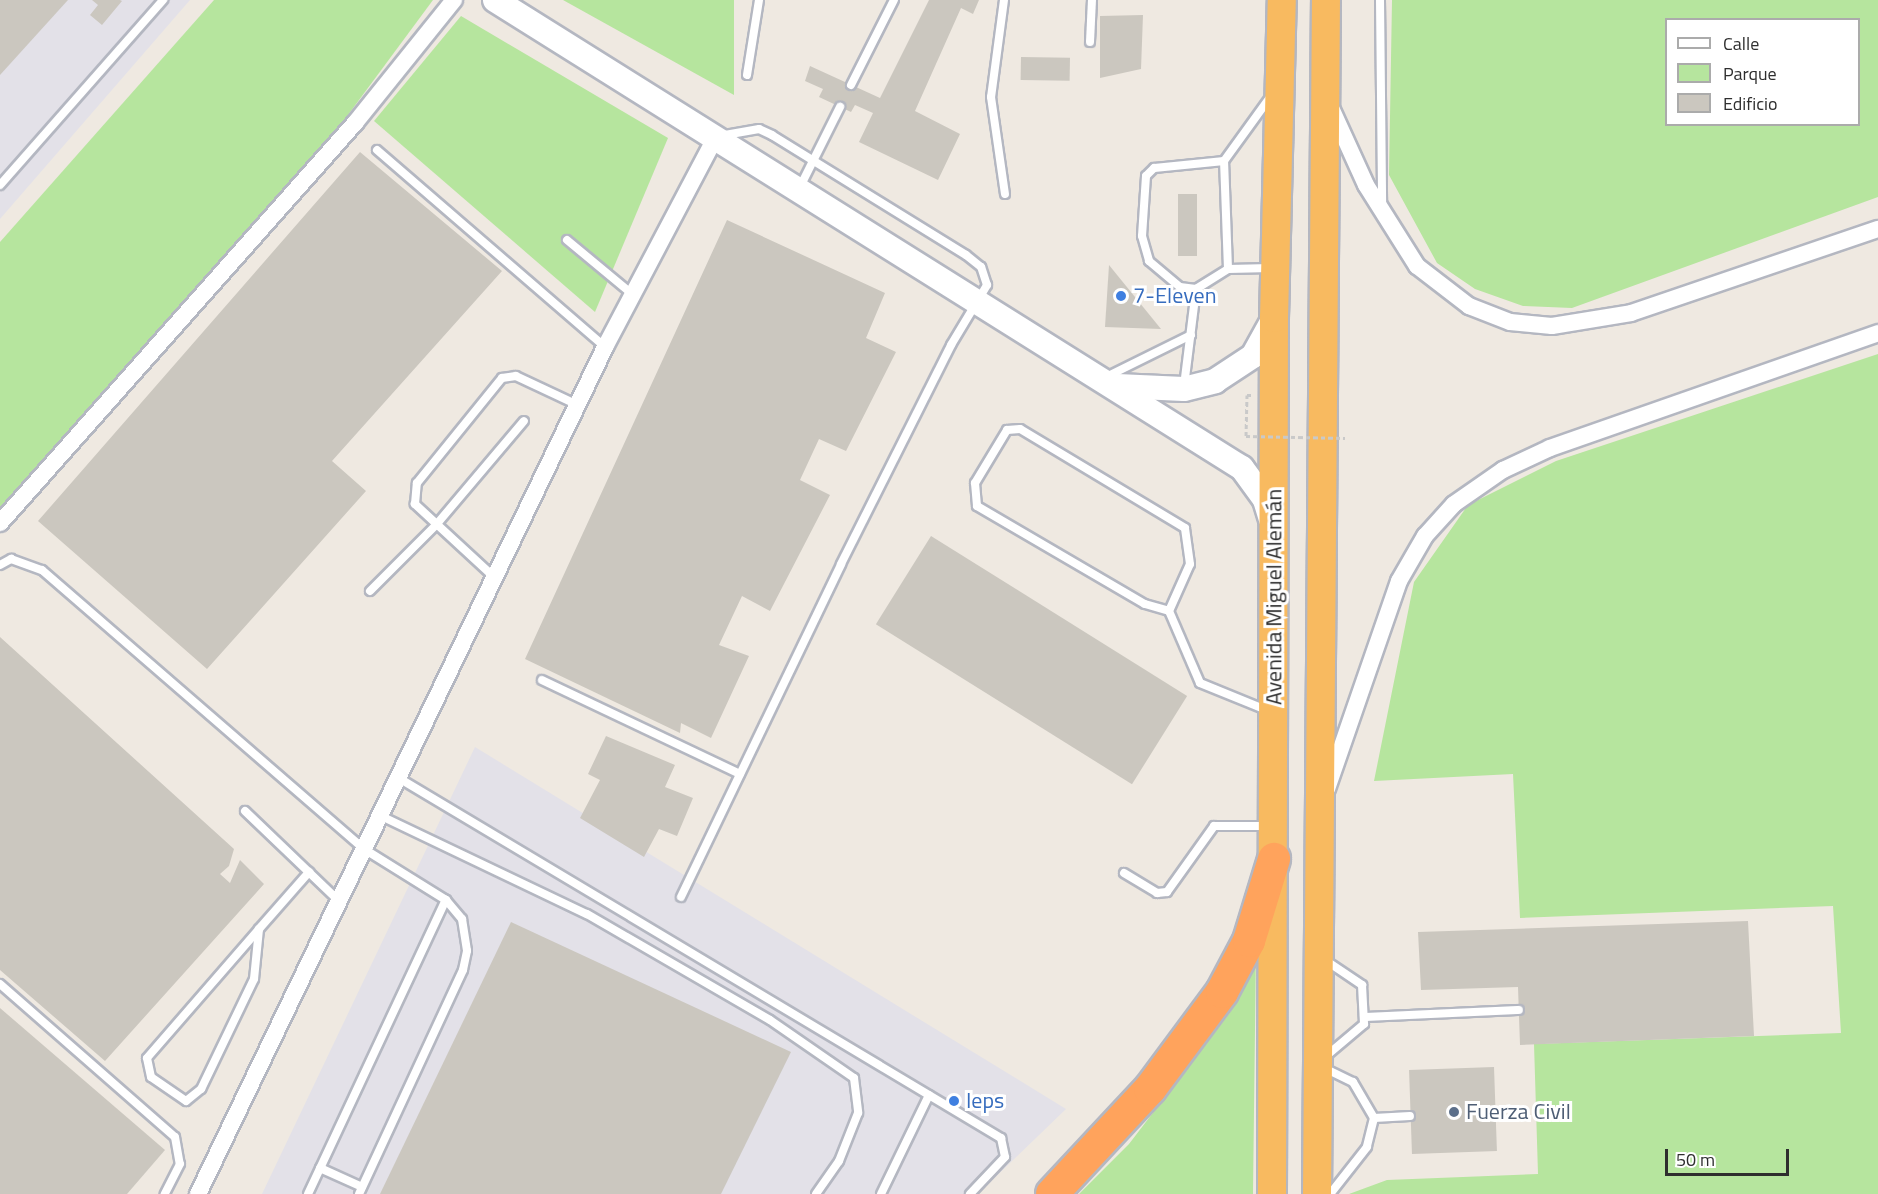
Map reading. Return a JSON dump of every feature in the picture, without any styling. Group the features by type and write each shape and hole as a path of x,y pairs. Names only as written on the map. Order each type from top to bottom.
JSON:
{"highway":[{"name":"Avenida Miguel Alemán","path":"1272,1194 1274,318 1282,0"},
{"path":"1317,1194 1322,801 1326,0"},
{"path":"1052,1194 1150,1089 1222,992 1249,941 1274,859"}],"main road":[{"path":"495,0 1111,382 1242,468 1265,500 1274,536"},
{"path":"1111,382 1184,389 1215,381 1242,365 1262,345 1274,318"}],"street":[{"path":"0,523 355,123 454,0"},
{"path":"1326,96 1382,213 1417,266 1449,293 1510,322 1552,326 1631,313 1878,229"},
{"path":"198,1194 605,347 715,138"},
{"path":"1322,801 1399,581 1425,536 1454,504 1503,470 1550,448 1878,333"}],"lane":[{"path":"0,185 163,0"},
{"path":"747,75 759,0"},
{"path":"851,85 894,0"},
{"path":"1004,0 991,97 1005,194"},
{"path":"1090,42 1092,0"},
{"path":"1380,0 1382,213"},
{"path":"1228,269 1224,161 1280,83"},
{"path":"799,189 840,107"},
{"path":"681,897 951,345 981,301 987,276 981,267 813,160 759,129 715,138"},
{"path":"378,150 605,347"},
{"path":"1224,161 1154,168 1143,181 1142,236 1149,261 1180,287 1196,289 1228,269 1275,268"},
{"path":"567,240 632,294"},
{"path":"1184,389 1196,289"},
{"path":"1111,382 1191,335"},
{"path":"494,577 415,504 417,483 502,378 516,376 578,405"},
{"path":"370,591 436,525 524,421"},
{"path":"1169,611 1145,604 977,506 975,483 1006,430 1020,429 1185,528 1190,564 1169,611 1200,682 1274,712"},
{"path":"0,565 11,559 42,570 364,849 446,900 467,933 463,970 360,1191 320,1168"},
{"path":"542,680 740,774"},
{"path":"397,777 505,837 561,879 929,1095 1005,1143 1005,1157 970,1194"},
{"path":"245,810 339,901"},
{"path":"379,815 587,914 770,1020 854,1078 858,1113 839,1161 816,1194"},
{"path":"1124,873 1157,893 1167,892 1214,826 1274,826"},
{"path":"259,929 254,979 201,1089 186,1101 151,1077 147,1058 259,929 309,872"},
{"path":"308,1194 446,900"},
{"path":"1320,956 1362,985 1364,1024 1318,1064 1353,1082 1374,1118 1363,1155 1330,1194"},
{"path":"0,984 175,1137 180,1164 165,1194"},
{"path":"1364,1017 1519,1010"},
{"path":"881,1194 929,1095"},
{"path":"1374,1118 1410,1116"}],"path":[{"path":"1246,395 1246,436 1345,438"}],"shaded area":[{"path":"0,0 190,0 0,219"},
{"path":"475,747 1066,1109 978,1194 262,1194"}],"green space":[{"path":"214,0 433,0 342,123 0,510 0,242"},
{"path":"563,0 734,0 734,95"},
{"path":"1392,0 1878,0 1878,197 1572,308 1523,306 1475,289 1437,263 1389,175"},
{"path":"461,16 668,138 595,312 374,121"},
{"path":"1878,354 1878,1194 1349,1194 1387,1180 1538,1174 1534,1044 1841,1033 1833,906 1520,918 1513,774 1374,781 1414,582 1468,505 1556,461"},
{"path":"1256,947 1253,1194 1079,1194 1129,1144 1231,1011"}],"building":[{"path":"0,0 68,0 0,75"},
{"path":"92,0 122,1 102,25 90,15 98,5"},
{"path":"929,0 979,0 973,14 961,8 915,111 960,134 938,180 859,142 873,113 855,105 851,112 819,97 823,89 805,81 810,66 880,98"},
{"path":"1143,15 1141,69 1100,78 1100,16"},
{"path":"1021,57 1070,58 1070,81 1021,80"},
{"path":"360,152 502,271 332,461 366,491 207,669 38,521"},
{"name":"7-Eleven","path":"1178,194 1197,194 1197,256 1178,256"},
{"path":"727,220 885,293 866,338 896,352 846,451 819,439 800,480 830,495 770,611 742,596 719,645 749,656 711,738 681,723 680,733 525,659"},
{"name":"7-Eleven","path":"1109,265 1161,329 1105,327"},
{"path":"931,536 1187,696 1132,784 876,624"},
{"path":"0,637 234,849 229,866 220,874 230,883 240,860 264,884 105,1061 0,970"},
{"path":"606,736 675,765 665,787 693,798 677,836 659,829 644,857 580,818 600,780 588,774"},
{"path":"1748,921 1754,1036 1520,1045 1518,987 1421,990 1418,932"},
{"path":"511,922 791,1052 721,1194 380,1194"},
{"path":"0,1008 165,1150 127,1194 0,1194"},
{"path":"1494,1067 1497,1151 1412,1154 1409,1070"}],"place":[{"name":"7-Eleven","path":"1121,296"},
{"name":"Ieps","path":"954,1101"},
{"name":"Fuerza Civil","path":"1454,1112"}]}
